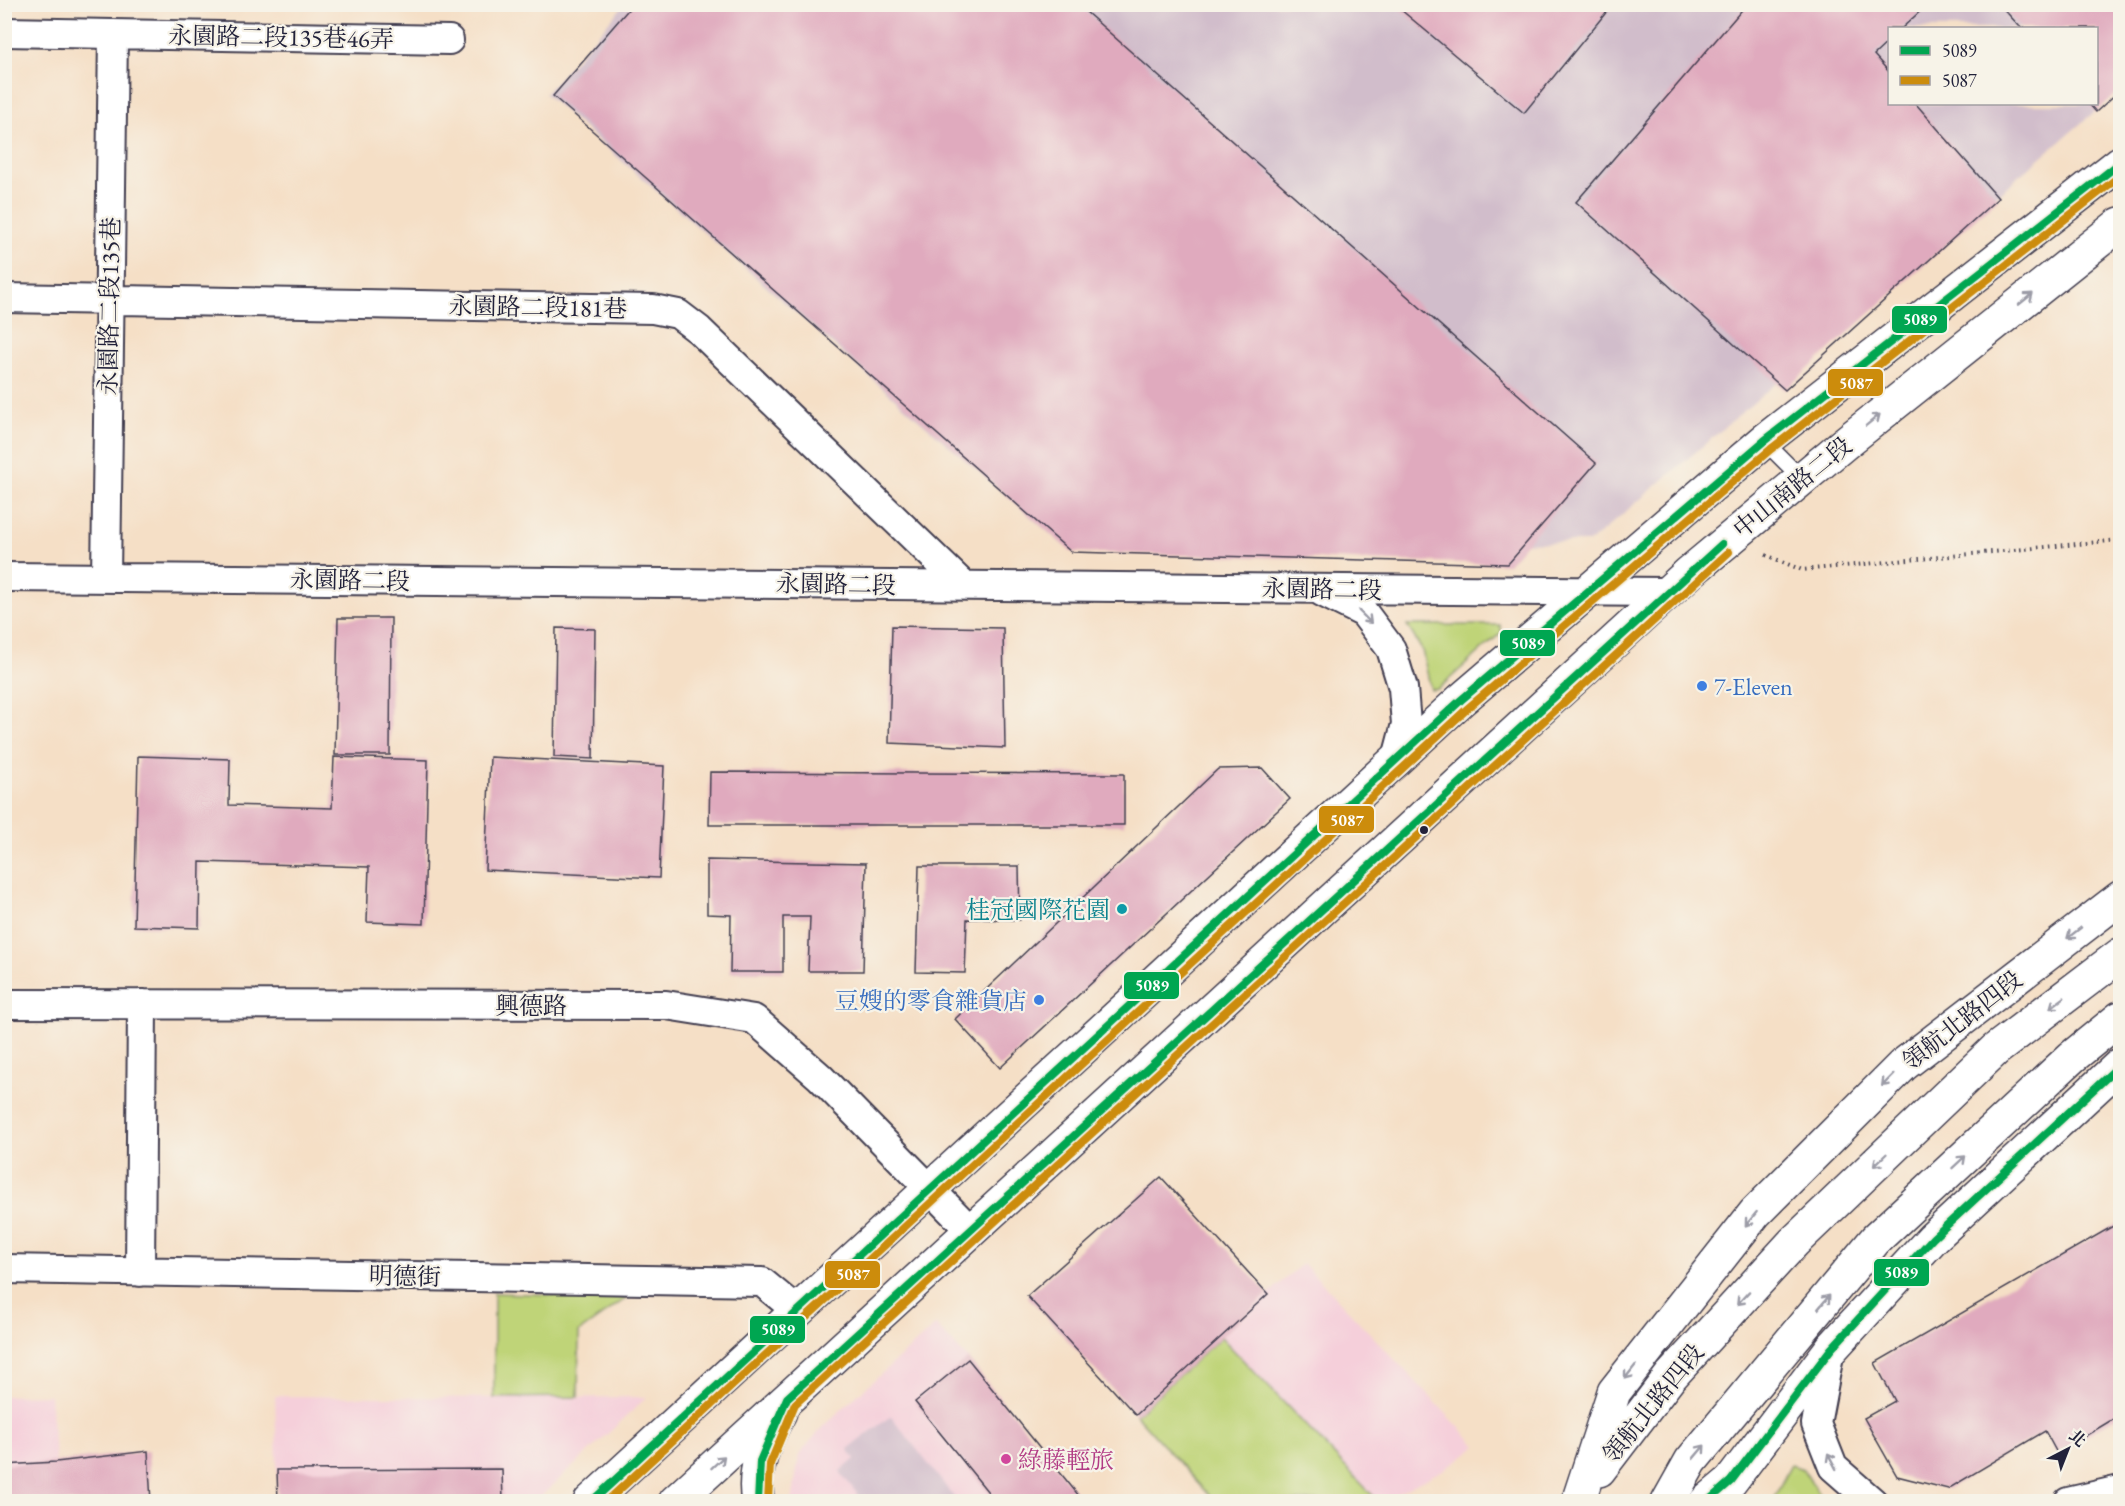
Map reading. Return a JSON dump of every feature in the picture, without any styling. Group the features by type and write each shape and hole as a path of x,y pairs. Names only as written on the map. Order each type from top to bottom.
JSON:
{"main road":[{"path":"590,1502 1397,758 1587,591 1764,441 2121,163"},
{"name":"中山南路二段","path":"675,1502 970,1230 1352,884 1667,592 1802,479 2121,224"},
{"name":"領航北路四段","path":"1580,1500 1614,1392 1755,1213 1904,1065 2121,898"},
{"name":"領航北路四段","path":"1580,1500 1629,1428 1670,1377 1794,1242 1995,1050 2121,955"},
{"path":"1668,1502 1691,1461 1876,1239 2072,1057 2121,1018"},
{"path":"1706,1502 1731,1481 1831,1350 1933,1238 2121,1065"},
{"path":"758,1502 755,1486 764,1442 787,1398"}],"street":[{"name":"永園路二段135巷46弄","path":"4,32 449,40"},
{"name":"永園路二段135巷","path":"106,578 113,34"},
{"name":"永園路二段181巷","path":"4,298 653,309 678,314 708,338 963,585"},
{"name":"永園路二段","path":"4,577 1667,592"},
{"path":"1314,588 1364,613 1391,650 1404,688 1407,724 1397,758"},
{"name":"興德路","path":"4,1004 666,1005 754,1019 820,1077 970,1230"},
{"path":"140,1272 142,1004"},
{"name":"明德街","path":"4,1269 762,1282 796,1310"},
{"path":"1831,1350 1816,1424 1833,1467 1873,1502"},
{"path":"2068,1502 2121,1490"}],"lane":[{"path":"1764,441 1802,479"}],"path":[{"path":"1764,555 1802,570 2121,540"}],"shaded area":[{"path":"624,5 2120,5 2120,90 1590,542 1064,546 545,94"},
{"path":"1303,1263 1477,1446 1445,1469 1383,1501 1378,1501 1221,1337"},
{"path":"936,1325 968,1359 1084,1501 792,1502 799,1455 824,1425"},
{"path":"50,1395 59,1501 5,1501 4,1396"},
{"path":"275,1396 647,1397 536,1501 278,1502"},
{"path":"891,1416 957,1501 863,1501 840,1472 855,1459 848,1449"}],"green space":[{"path":"1407,625 1500,625 1502,632 1438,689 1431,690 1422,650"},
{"path":"494,1293 628,1297 579,1332 578,1397 494,1398"},
{"path":"1221,1337 1378,1501 1214,1501 1136,1415"},
{"path":"1791,1465 1803,1469 1823,1501 1772,1501"}],"building":[{"path":"633,4 1077,4 1596,463 1508,564 1071,552 553,96"},
{"path":"1394,4 1613,4 1524,113"},
{"path":"1747,4 1928,4 1903,27 1888,27 1888,42 1874,55 1888,71 1888,105 1917,105 1998,198 1785,390 1576,202"},
{"path":"1999,4 2120,4 2120,90 2096,112 2090,105 2098,105 2098,27 2020,27"},
{"path":"338,618 391,618 390,755 335,755"},
{"path":"892,626 1003,628 1005,748 889,743"},
{"path":"556,628 595,629 593,759 554,757"},
{"path":"138,756 230,759 229,805 332,808 334,757 428,760 424,924 367,922 369,867 200,862 199,928 134,926"},
{"path":"490,757 664,766 659,878 485,870"},
{"name":"桂冠國際花園","path":"1262,768 1290,799 1000,1068 955,1019 1218,769"},
{"path":"710,772 1124,774 1124,825 709,825"},
{"path":"707,860 866,863 863,971 808,971 810,917 783,917 783,972 730,972 731,915 707,914"},
{"path":"919,866 1019,866 1020,920 967,919 965,973 916,972"},
{"path":"1161,1177 1268,1294 1136,1415 1027,1296"},
{"path":"2120,1222 2120,1415 2057,1453 2045,1431 1948,1489 1897,1476 1864,1418 1895,1401 1875,1363"},
{"name":"綠藤輕旅","path":"968,1359 1084,1502 996,1502 915,1402"},
{"path":"148,1451 151,1502 4,1502 4,1465 56,1462"},
{"path":"502,1469 503,1502 278,1502 277,1470"}],"transit line":[{"name":"5089","path":"591,1502 1461,700 1764,441 2120,163"},
{"name":"5087","path":"606,1502 1468,708 1771,449 2120,176"},
{"name":"5089","path":"758,1502 760,1461 787,1398 1722,544"},
{"name":"5087","path":"768,1501 770,1464 795,1404 1729,552"},
{"name":"5089","path":"1707,1502 1731,1481 1831,1349 1933,1238 2120,1065"}],"place":[{"name":"7-Eleven","path":"1702,686"},
{"name":"桂冠國際花園","path":"1122,909"},
{"name":"豆嫂的零食雜貨店","path":"1039,1000"},
{"name":"綠藤輕旅","path":"1006,1459"}]}
